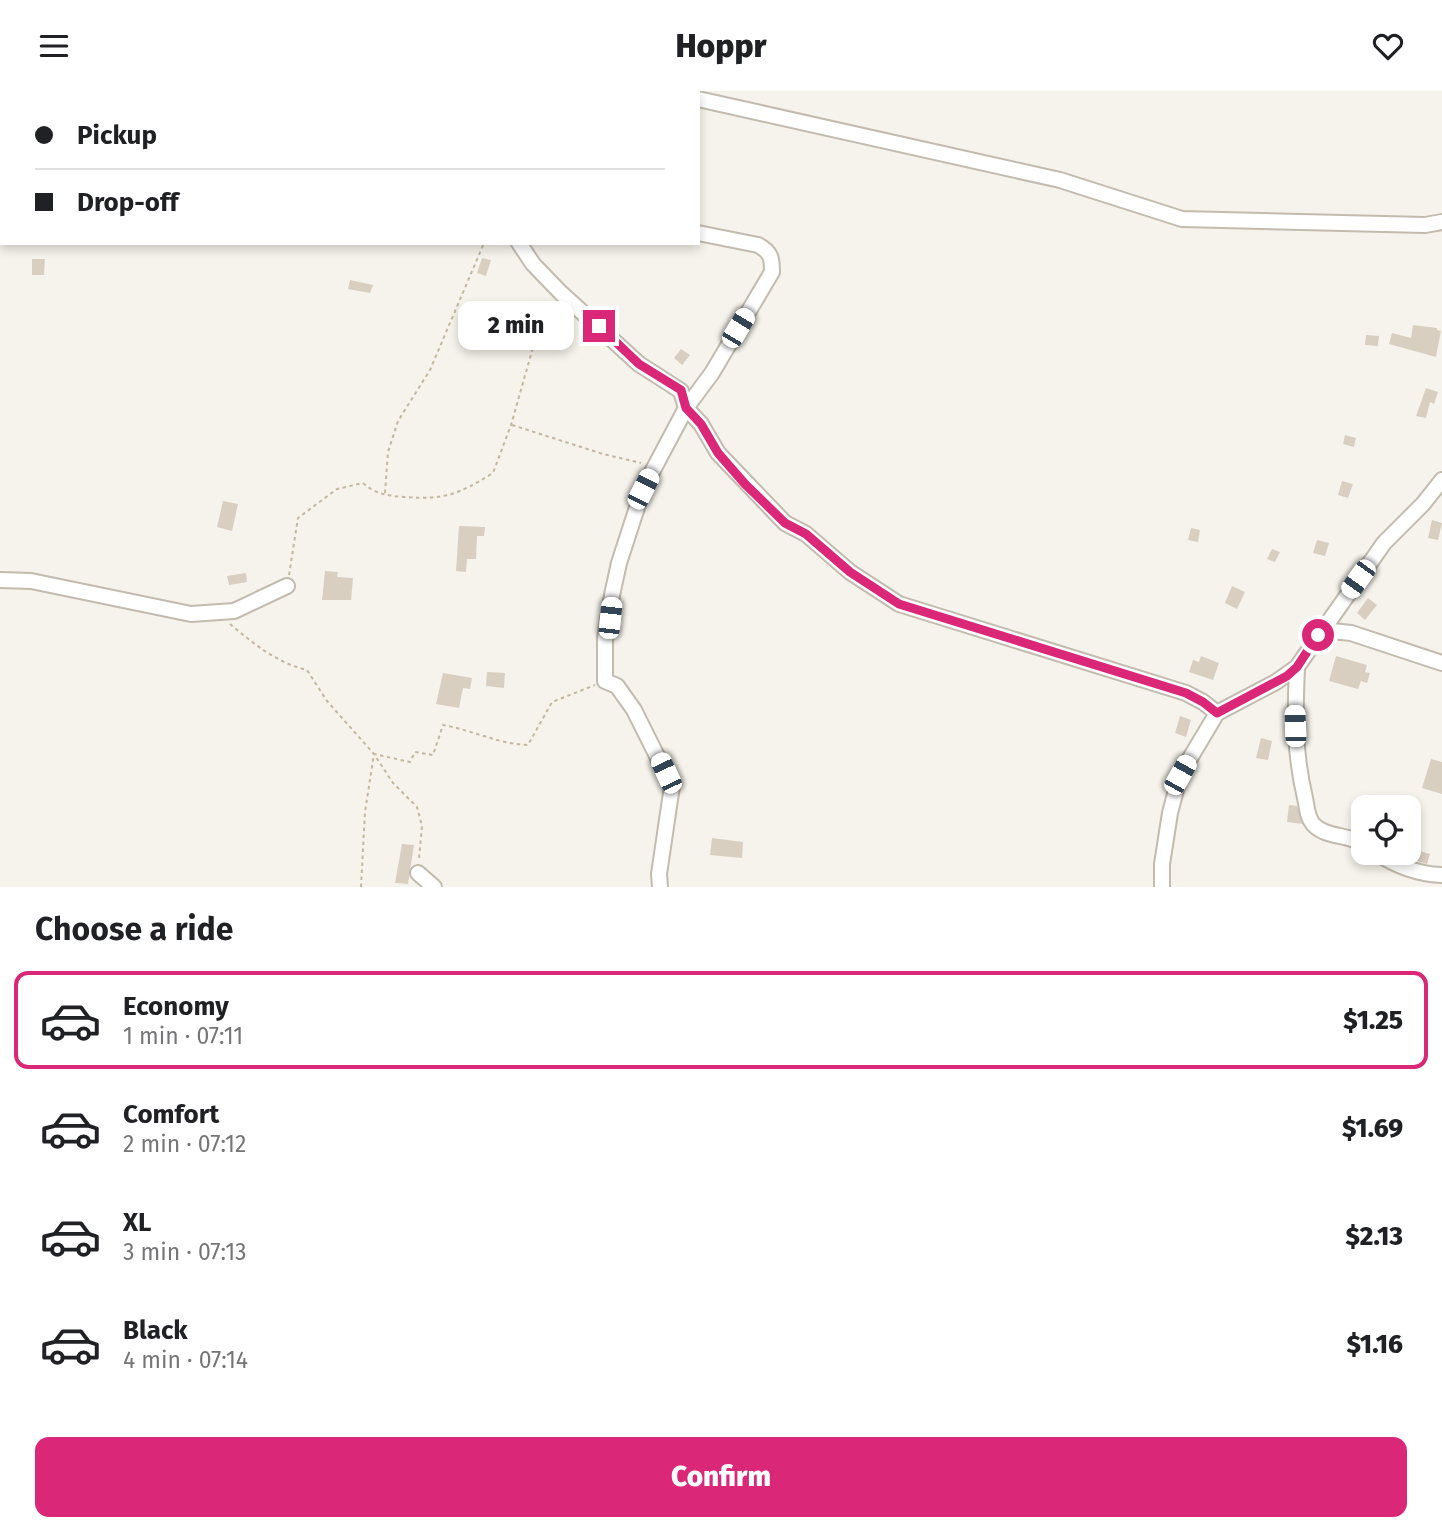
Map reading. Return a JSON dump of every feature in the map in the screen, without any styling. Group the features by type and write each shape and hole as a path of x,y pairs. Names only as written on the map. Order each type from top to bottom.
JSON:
{"street":[{"path":"700,99 1060,180 1182,219 1425,225 1442,222"},
{"path":"660,887 672,786 634,710 617,686 606,681 605,638 619,563 643,489 686,408 712,373 772,272 772,258 767,250 758,245 700,233"},
{"path":"521,245 551,283 639,364 681,390 686,408 701,424 727,463 785,523 806,534 850,572 899,604 1186,693 1217,713"},
{"path":"1162,887 1162,865 1170,813 1180,775 1217,713 1276,682 1297,667 1384,543 1442,480"},
{"path":"0,580 31,581 191,614 234,611 287,586"},
{"path":"1318,635 1332,631 1351,633 1442,663"},
{"path":"1297,667 1297,764 1308,815 1312,824 1319,829 1351,838"},
{"path":"1398,865 1410,870 1441,875"},
{"path":"418,873 434,887"},
{"path":"1422,887 1441,875"}],"path":[{"path":"385,494 388,452 398,421 430,370 483,245"},
{"path":"287,586 298,518 337,489 363,483 373,492 434,499 474,485 493,473 511,425 551,283"},
{"path":"511,425 603,454 655,466"},
{"path":"215,612 259,648 291,666 307,670 327,701 374,754 393,783 416,807 422,826 418,873"},
{"path":"374,754 410,762 415,752 433,755 443,725 467,729 507,744 528,745 552,702 606,681"},
{"path":"361,887 365,811 374,754"}],"building":[{"path":"482,258 491,260 486,276 477,273"},
{"path":"32,259 45,259 44,275 32,275"},
{"path":"350,280 373,285 370,293 348,289"},
{"path":"1413,325 1441,331 1436,357 1389,344 1392,333 1411,338"},
{"path":"1366,335 1379,336 1378,346 1365,345"},
{"path":"681,349 690,355 682,365 674,358"},
{"path":"1426,388 1438,392 1434,404 1430,402 1426,418 1416,416"},
{"path":"1345,435 1356,438 1354,447 1343,444"},
{"path":"1342,481 1353,484 1348,498 1338,495"},
{"path":"223,501 238,504 232,531 217,527"},
{"path":"1432,520 1442,523 1438,540 1428,538"},
{"path":"459,526 485,527 484,536 477,536 476,559 467,559 466,572 456,571"},
{"path":"1191,528 1200,530 1198,542 1188,540"},
{"path":"1317,540 1329,543 1325,556 1313,553"},
{"path":"1272,549 1280,552 1275,562 1267,559"},
{"path":"325,571 338,572 337,577 353,578 351,600 322,600"},
{"path":"246,573 247,582 229,585 227,576"},
{"path":"1232,586 1245,592 1237,609 1225,603"},
{"path":"1368,598 1377,605 1365,620 1357,613"},
{"path":"1201,656 1219,663 1213,680 1189,672 1193,660 1199,662"},
{"path":"1336,656 1367,665 1365,672 1370,673 1367,683 1361,681 1358,689 1329,681"},
{"path":"487,672 505,673 504,688 486,686"},
{"path":"443,673 472,678 470,689 463,688 459,708 436,704"},
{"path":"1180,716 1191,720 1186,737 1175,733"},
{"path":"1261,738 1272,741 1268,760 1256,758"},
{"path":"1431,759 1442,762 1442,794 1422,788"},
{"path":"1289,805 1297,806 1302,824 1287,822"},
{"path":"712,838 743,842 742,858 710,855"},
{"path":"402,844 414,845 408,884 395,883"},
{"path":"1421,851 1430,854 1427,864 1421,862"}],"route":[{"path":"599,326 639,364 681,390 686,408 701,424 718,453 785,523 806,534 850,572 899,604 1186,693 1217,713 1287,676 1297,667 1318,635"}]}
